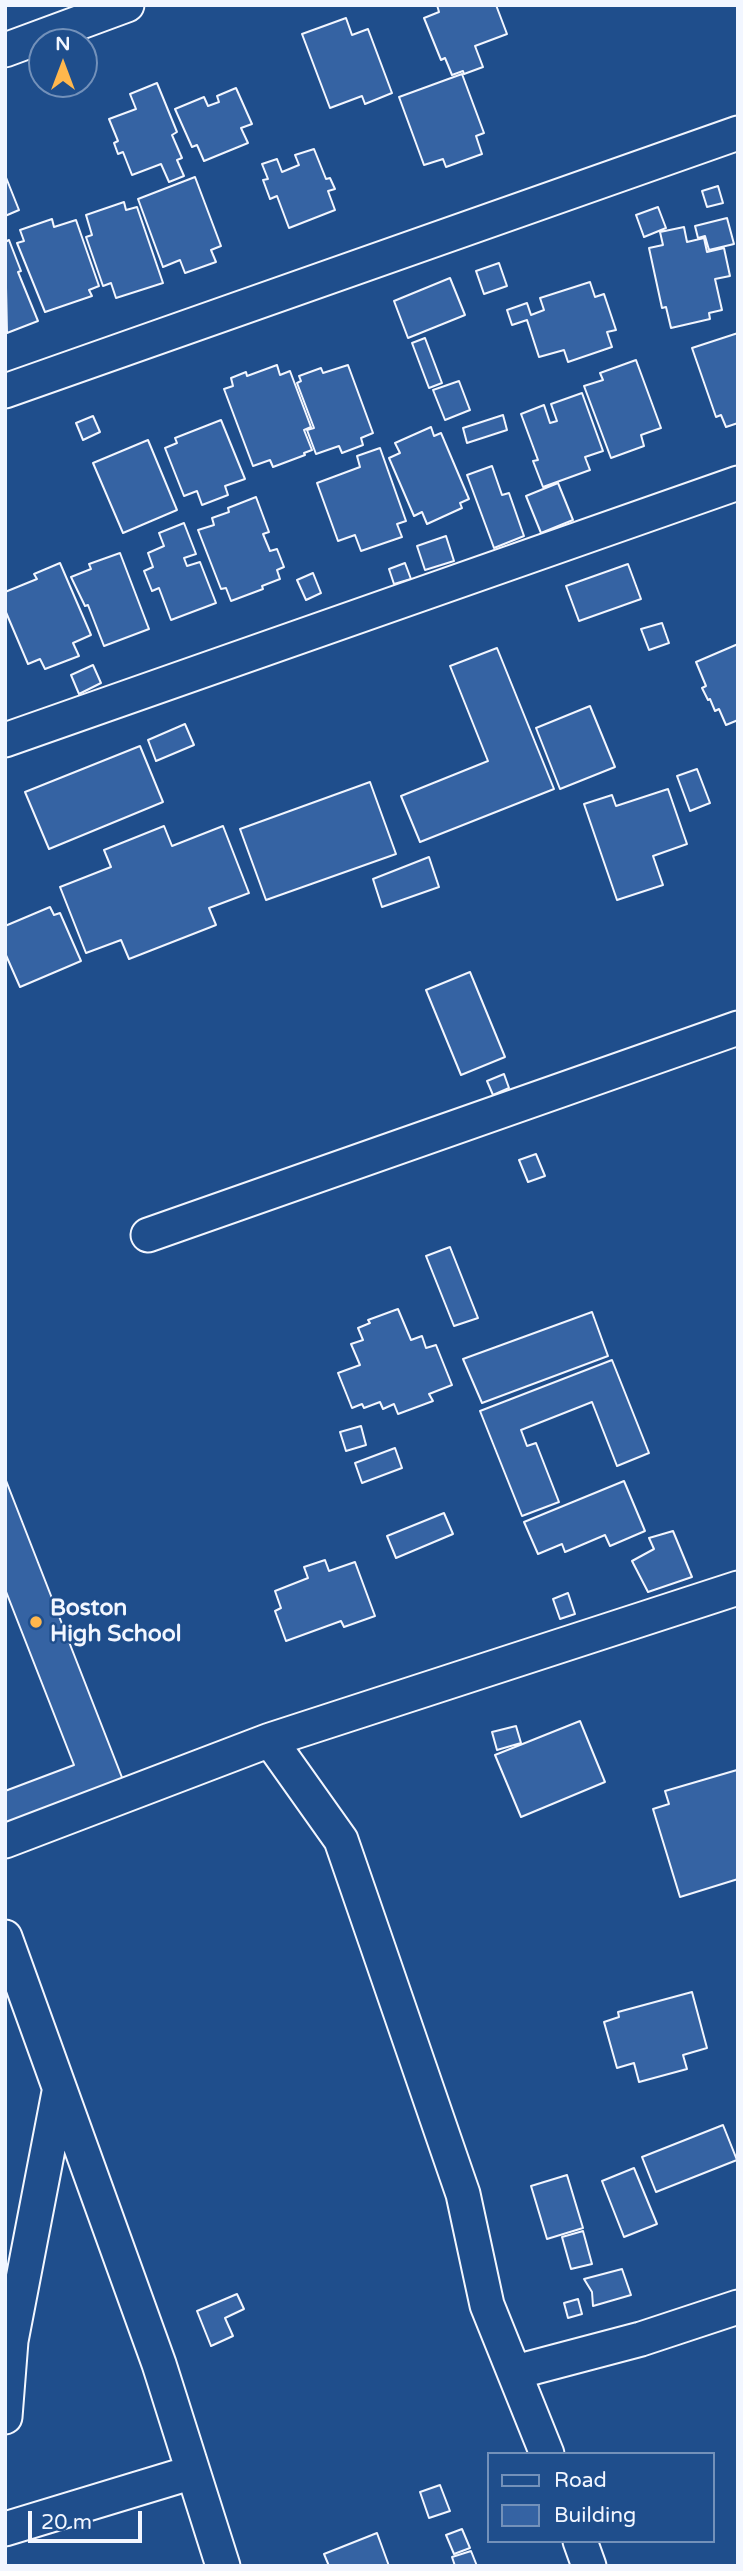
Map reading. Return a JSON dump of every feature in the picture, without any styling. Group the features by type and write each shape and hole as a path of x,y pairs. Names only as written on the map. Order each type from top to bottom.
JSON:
{"street":[{"path":"5,50 127,5"},
{"path":"5,391 738,133"},
{"path":"5,740 738,483"},
{"path":"148,1235 738,1028"},
{"path":"5,1841 270,1741 738,1588"},
{"path":"270,1741 341,1840 463,2194 487,2305 546,2452"},
{"path":"5,1937 159,2364 223,2566"},
{"path":"5,2417 11,2341 59,2092"},
{"path":"516,2372 641,2339 738,2307"},
{"path":"5,2529 193,2472"},
{"path":"581,2543 589,2566"}],"building":[{"path":"437,5 496,5 507,34 475,46 483,67 452,75 445,58 441,60 424,18 439,12"},
{"path":"346,18 352,35 368,29 392,93 365,104 362,96 330,108 302,34"},
{"path":"462,74 484,133 476,136 482,154 446,167 443,159 424,165 399,97"},
{"path":"157,83 177,132 172,135 182,158 177,160 184,176 169,182 161,164 132,175 123,152 118,154 114,143 118,141 109,119 136,109 130,94"},
{"path":"236,88 252,124 241,128 248,143 204,161 197,145 192,147 175,109 204,97 208,106 219,102 217,96"},
{"path":"314,149 326,179 330,178 335,189 328,191 335,210 289,228 277,196 270,199 263,180 268,179 262,164 277,159 282,172 299,165 295,155"},
{"path":"5,175 19,210 5,216"},
{"path":"195,177 221,246 211,250 216,262 185,273 180,260 163,267 138,199"},
{"path":"718,186 723,203 707,207 702,191"},
{"path":"124,202 126,210 137,207 163,283 116,298 111,283 103,286 86,237 92,235 86,215"},
{"path":"658,207 666,228 644,237 636,215"},
{"path":"727,218 734,244 709,250 705,236 698,238 695,226"},
{"path":"52,219 54,227 76,220 99,286 89,290 92,296 45,312 17,243 24,241 20,230"},
{"path":"684,227 687,242 704,238 707,252 724,248 730,276 715,279 722,310 709,313 710,319 671,328 666,307 662,308 649,248 663,245 660,232"},
{"path":"9,240 21,271 18,272 38,321 7,333 5,242"},
{"path":"499,263 507,286 484,294 476,271"},
{"path":"450,278 465,315 408,338 394,301"},
{"path":"590,282 595,297 604,294 616,330 607,332 612,347 568,362 564,350 539,357 527,320 512,325 507,310 527,303 531,315 544,310 540,298"},
{"path":"738,333 738,423 726,427 721,415 716,417 692,348"},
{"path":"425,338 442,383 429,388 412,343"},
{"path":"636,360 661,428 641,435 644,446 611,458 584,386 603,380 600,373"},
{"path":"277,365 280,375 290,371 311,427 304,430 312,450 273,467 270,460 253,466 224,389 233,386 231,378 246,372 247,376"},
{"path":"348,365 373,433 361,438 363,445 342,453 339,446 316,454 307,430 314,428 297,383 301,381 299,376 321,368 323,373"},
{"path":"459,381 470,410 445,420 433,390"},
{"path":"582,393 603,451 585,457 590,470 543,487 533,461 538,460 521,414 544,405 550,423 557,421 551,404"},
{"path":"503,415 507,430 467,443 463,428"},
{"path":"93,416 100,432 83,440 76,423"},
{"path":"221,420 245,479 225,486 228,495 202,505 197,491 184,496 165,448 177,443 175,438"},
{"path":"431,427 434,436 441,433 469,499 460,503 462,508 427,524 422,512 414,516 389,458 400,453 395,443"},
{"path":"148,440 177,510 123,533 93,463"},
{"path":"380,448 406,521 397,524 402,537 361,551 355,535 338,541 317,483 360,467 357,456"},
{"path":"492,466 502,495 509,493 524,536 494,548 467,475"},
{"path":"558,483 573,520 541,533 526,496"},
{"path":"256,497 269,532 263,534 270,551 277,549 284,567 277,570 280,579 262,586 263,589 231,601 226,588 221,589 198,530 214,525 212,518 229,512 228,508"},
{"path":"184,523 196,554 184,558 187,566 200,562 216,603 171,620 159,588 152,591 144,571 153,567 148,553 164,546 159,533"},
{"path":"446,536 454,561 425,570 417,546"},
{"path":"120,553 149,629 104,646 88,605 85,606 71,577 91,569 89,564"},
{"path":"60,563 91,635 73,643 79,656 45,669 40,659 28,664 5,610 5,592 37,579 34,574"},
{"path":"405,563 411,579 394,584 389,569"},
{"path":"628,564 641,599 579,621 566,586"},
{"path":"313,573 321,593 306,600 297,580"},
{"path":"662,623 669,643 649,650 641,629"},
{"path":"738,644 738,720 726,725 719,709 715,711 702,688 706,686 696,662"},
{"path":"497,648 554,789 420,842 401,796 488,761 450,666"},
{"path":"93,665 101,683 79,694 71,675"},
{"path":"590,706 615,767 560,789 536,728"},
{"path":"185,724 194,745 156,761 148,740"},
{"path":"140,746 163,802 49,849 25,792"},
{"path":"697,769 710,803 690,811 677,776"},
{"path":"370,782 396,854 266,900 240,829"},
{"path":"668,789 687,844 653,856 663,885 617,900 584,804 612,795 616,806"},
{"path":"164,826 172,846 223,826 249,893 209,908 216,925 129,959 121,940 86,953 60,887 111,867 104,850"},
{"path":"429,857 439,887 382,907 373,879"},
{"path":"50,907 54,915 60,913 81,961 20,987 5,953 5,926"},
{"path":"470,972 505,1057 461,1075 426,990"},
{"path":"504,1074 509,1088 493,1095 487,1081"},
{"path":"536,1154 545,1176 528,1182 519,1160"},
{"path":"450,1247 478,1318 454,1326 426,1256"},
{"path":"398,1309 411,1340 422,1336 426,1348 436,1345 452,1385 429,1394 433,1401 398,1414 394,1404 383,1409 380,1402 364,1408 362,1404 352,1408 338,1373 360,1365 351,1344 363,1340 358,1328 370,1323 368,1320"},
{"path":"592,1312 608,1356 482,1403 463,1359"},
{"path":"612,1360 649,1453 617,1466 592,1402 521,1430 527,1446 536,1443 559,1502 522,1516 480,1411"},
{"path":"361,1426 366,1445 346,1451 340,1432"},
{"path":"395,1448 402,1468 362,1483 355,1463"},
{"name":"Boston High School","path":"5,1478 123,1780 5,1825 5,1791 74,1765 5,1589"},
{"path":"624,1481 645,1531 610,1546 605,1535 565,1552 562,1544 538,1554 524,1522"},
{"path":"444,1513 453,1534 396,1558 387,1536"},
{"path":"673,1531 692,1577 648,1592 632,1561 654,1549 649,1538"},
{"path":"325,1560 329,1571 355,1562 375,1616 344,1627 341,1621 286,1641 275,1611 281,1608 275,1591 308,1578 304,1567"},
{"path":"568,1593 575,1614 560,1619 553,1599"},
{"path":"580,1721 605,1782 521,1817 495,1755"},
{"path":"516,1726 521,1743 497,1750 492,1732"},
{"path":"737,1770 738,1879 680,1897 653,1809 669,1804 665,1791"},
{"path":"692,1992 707,2048 683,2055 687,2069 639,2082 634,2063 617,2068 604,2022 619,2017 618,2012"},
{"path":"723,2125 737,2160 656,2192 642,2157"},
{"path":"634,2168 657,2224 624,2237 602,2181"},
{"path":"567,2175 583,2228 547,2239 531,2186"},
{"path":"583,2231 592,2264 571,2269 562,2237"},
{"path":"622,2269 631,2295 593,2306 592,2292 584,2279"},
{"path":"237,2294 244,2309 225,2318 233,2336 211,2346 197,2311"},
{"path":"578,2299 582,2314 568,2318 564,2303"},
{"path":"440,2485 450,2511 429,2518 420,2492"},
{"path":"462,2529 470,2548 454,2554 446,2535"},
{"path":"377,2533 389,2566 329,2566 324,2554"},
{"path":"471,2551 477,2566 455,2566 452,2557"}],"place":[{"name":"Boston High School","path":"36,1622"}]}
